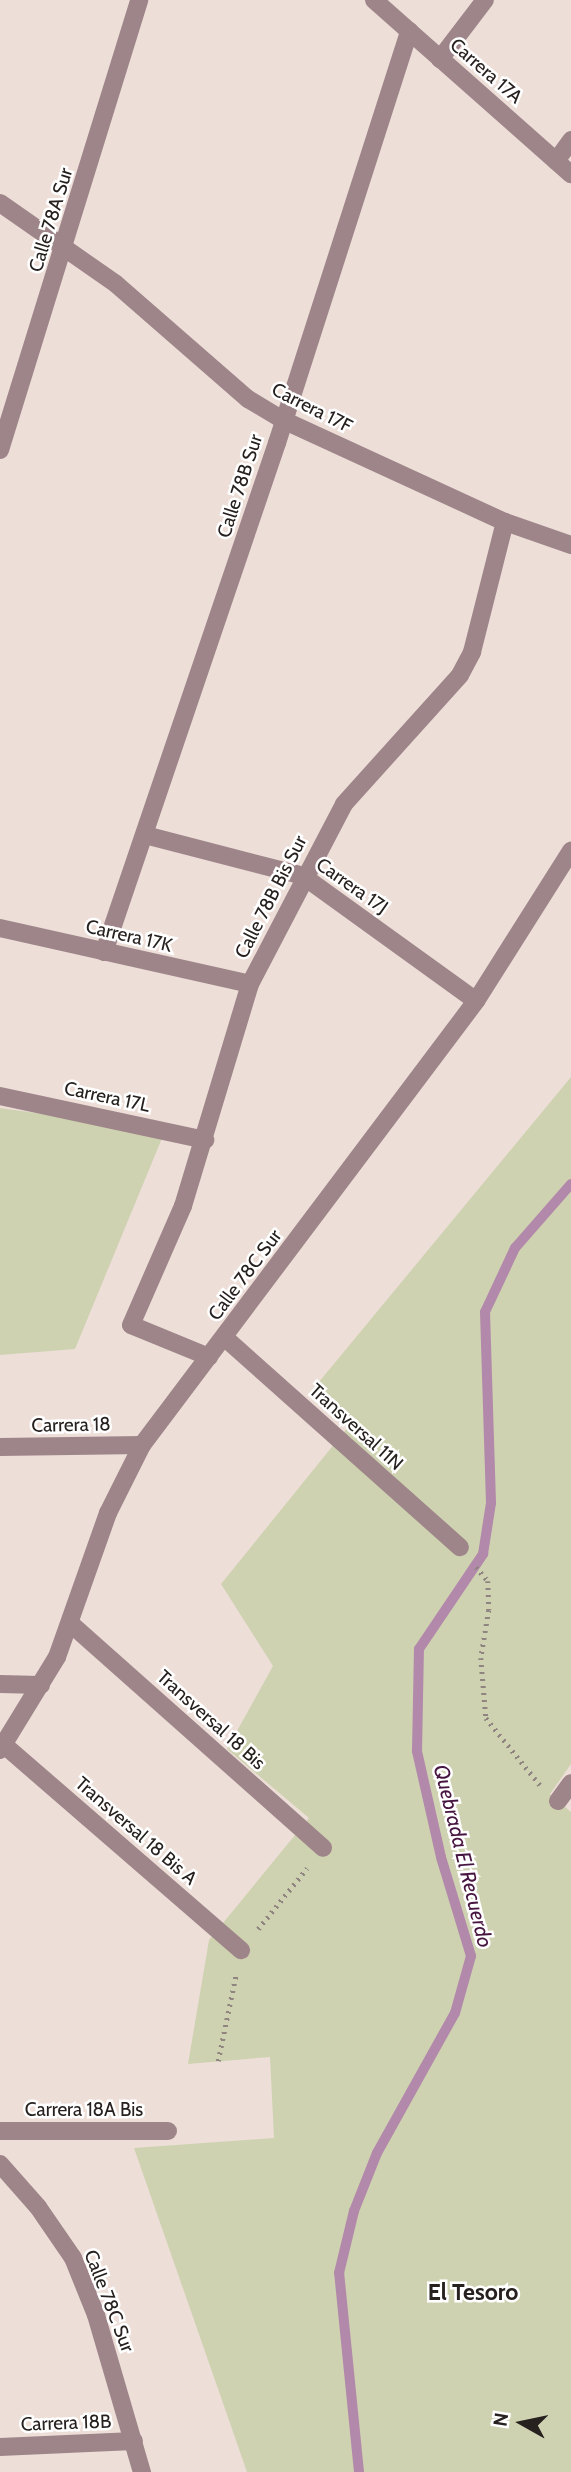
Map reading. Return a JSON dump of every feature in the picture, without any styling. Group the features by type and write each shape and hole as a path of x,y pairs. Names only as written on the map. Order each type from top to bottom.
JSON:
{"street":[{"name":"Calle 78A Sur","path":"0,450 66,246 139,0"},
{"name":"Carrera 17A","path":"374,0 571,174"},
{"path":"440,59 485,0"},
{"name":"Calle 78B Sur","path":"104,952 283,420 409,31"},
{"path":"556,161 571,140"},
{"name":"Carrera 17F","path":"0,203 66,246 248,399 283,420 505,522 571,545"},
{"name":"Calle 78B Bis Sur","path":"209,1357 131,1325 183,1206 250,984 303,876 344,804 460,675 471,652 505,522"},
{"name":"Carrera 17J","path":"145,835 303,876 477,1001"},
{"name":"Calle 78C Sur","path":"2,1747 41,1685 71,1624 108,1513 142,1445 477,1001 571,852"},
{"name":"Carrera 17K","path":"0,928 250,984"},
{"name":"Carrera 17L","path":"0,1096 205,1140"},
{"name":"Transversal 11N","path":"224,1337 460,1547"},
{"name":"Carrera 18","path":"0,1447 142,1445"},
{"name":"Transversal 18 Bis","path":"71,1624 323,1848"},
{"path":"0,1684 41,1685"},
{"name":"Transversal 18 Bis A","path":"2,1747 241,1950"},
{"path":"558,1801 571,1783"},
{"name":"Carrera 18A Bis","path":"0,2131 168,2131"},
{"name":"Calle 78C Sur","path":"0,2164 44,2215 73,2258 96,2315 142,2472"},
{"name":"Carrera 18B","path":"0,2447 134,2441"}],"path":[{"path":"488,1581 489,1609 481,1658 486,1718 524,1770 558,1801"}],"green space":[{"path":"571,1077 571,1764 550,1794 571,1812 571,2472 247,2472 134,2148 274,2138 270,2057 188,2064 209,1940 309,1818 227,1749 273,1666 221,1584 348,1427 309,1394"},
{"path":"0,1108 165,1131 75,1349 0,1355"}],"waterway":[{"name":"Quebrada El Recuerdo","path":"359,2472 339,2273 354,2211 377,2153 455,2013 471,1956 441,1857 417,1751 419,1649 483,1554 491,1503 485,1312 515,1248 571,1184"}],"district":[{"name":"El Tesoro","path":"473,2292"}]}
